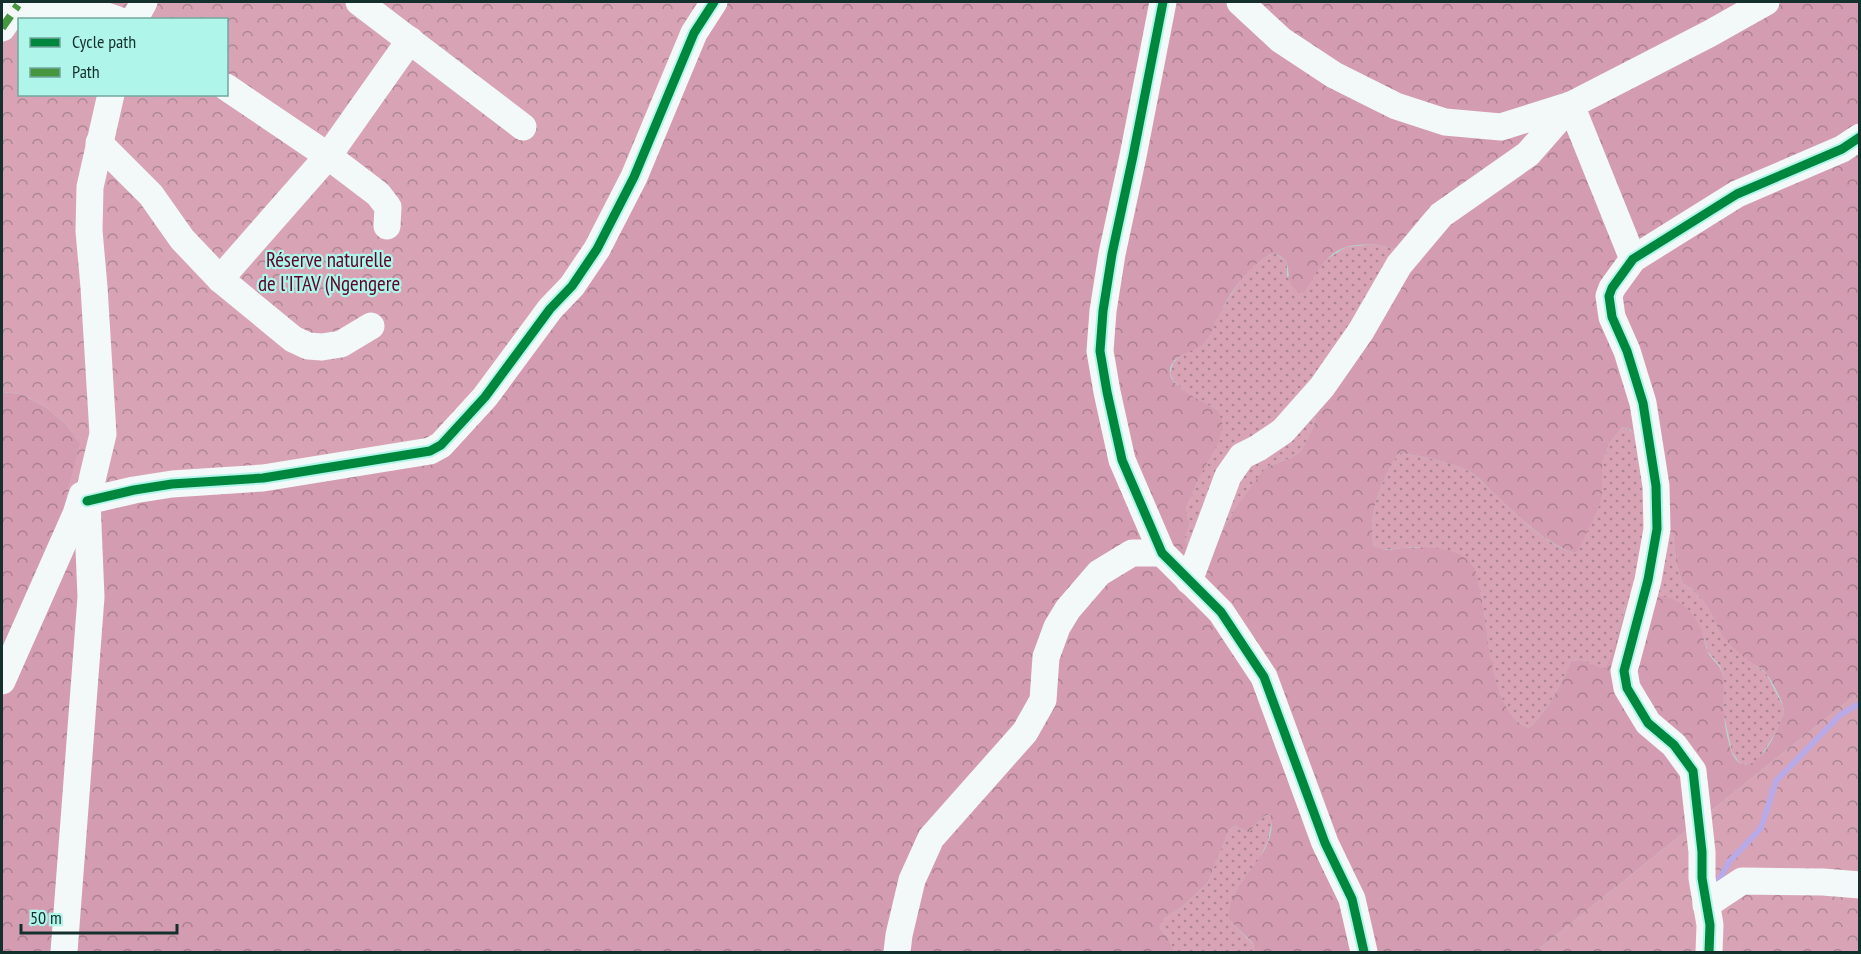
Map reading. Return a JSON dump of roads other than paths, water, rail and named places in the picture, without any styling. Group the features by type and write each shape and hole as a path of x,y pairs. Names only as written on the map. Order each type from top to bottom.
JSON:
{"street":[{"path":"2,28 10,2 46,15 95,12 136,15"},
{"path":"360,2 523,127"},
{"path":"87,501 172,484 263,478 327,469 430,451 441,445 485,396 550,309 572,286 597,249 634,177 694,33 714,2"},
{"path":"1163,2 1112,254 1103,311 1100,351 1122,460 1162,553 1221,612 1264,677 1325,843 1352,899 1365,952"},
{"path":"1240,2 1281,40 1334,75 1396,106 1444,122 1501,127 1571,105 1766,2"},
{"path":"220,279 328,156 410,40"},
{"path":"228,88 328,156 378,194 388,207 387,226"},
{"path":"64,952 91,597 87,501 103,434 89,231 90,187 111,96"},
{"path":"1190,581 1228,476 1242,456 1283,432 1322,387 1361,331 1399,265 1441,215 1528,153 1571,105"},
{"path":"1571,105 1633,260"},
{"path":"1709,952 1708,915 1702,878 1702,852 1693,771 1674,745 1648,723 1628,688 1623,671 1648,580 1657,529 1656,486 1642,403 1627,351 1612,317 1609,296 1612,288 1633,260 1737,194 1842,149 1860,137"},
{"path":"99,143 151,195 182,239 220,279 293,339 308,346 322,347 341,344 371,326"},
{"path":"2,681 76,514 103,434"},
{"path":"897,952 912,880 931,838 1025,732 1043,700 1046,657 1057,627 1068,609 1099,573 1132,553 1162,553"},
{"path":"1708,915 1742,881 1860,885"}],"waterway":[{"path":"1716,886 1729,862 1761,828 1776,781 1840,715 1860,703"}],"park label":[{"name":"Réserve naturelle de l'ITAV (Ngengere","path":"329,271"}]}
